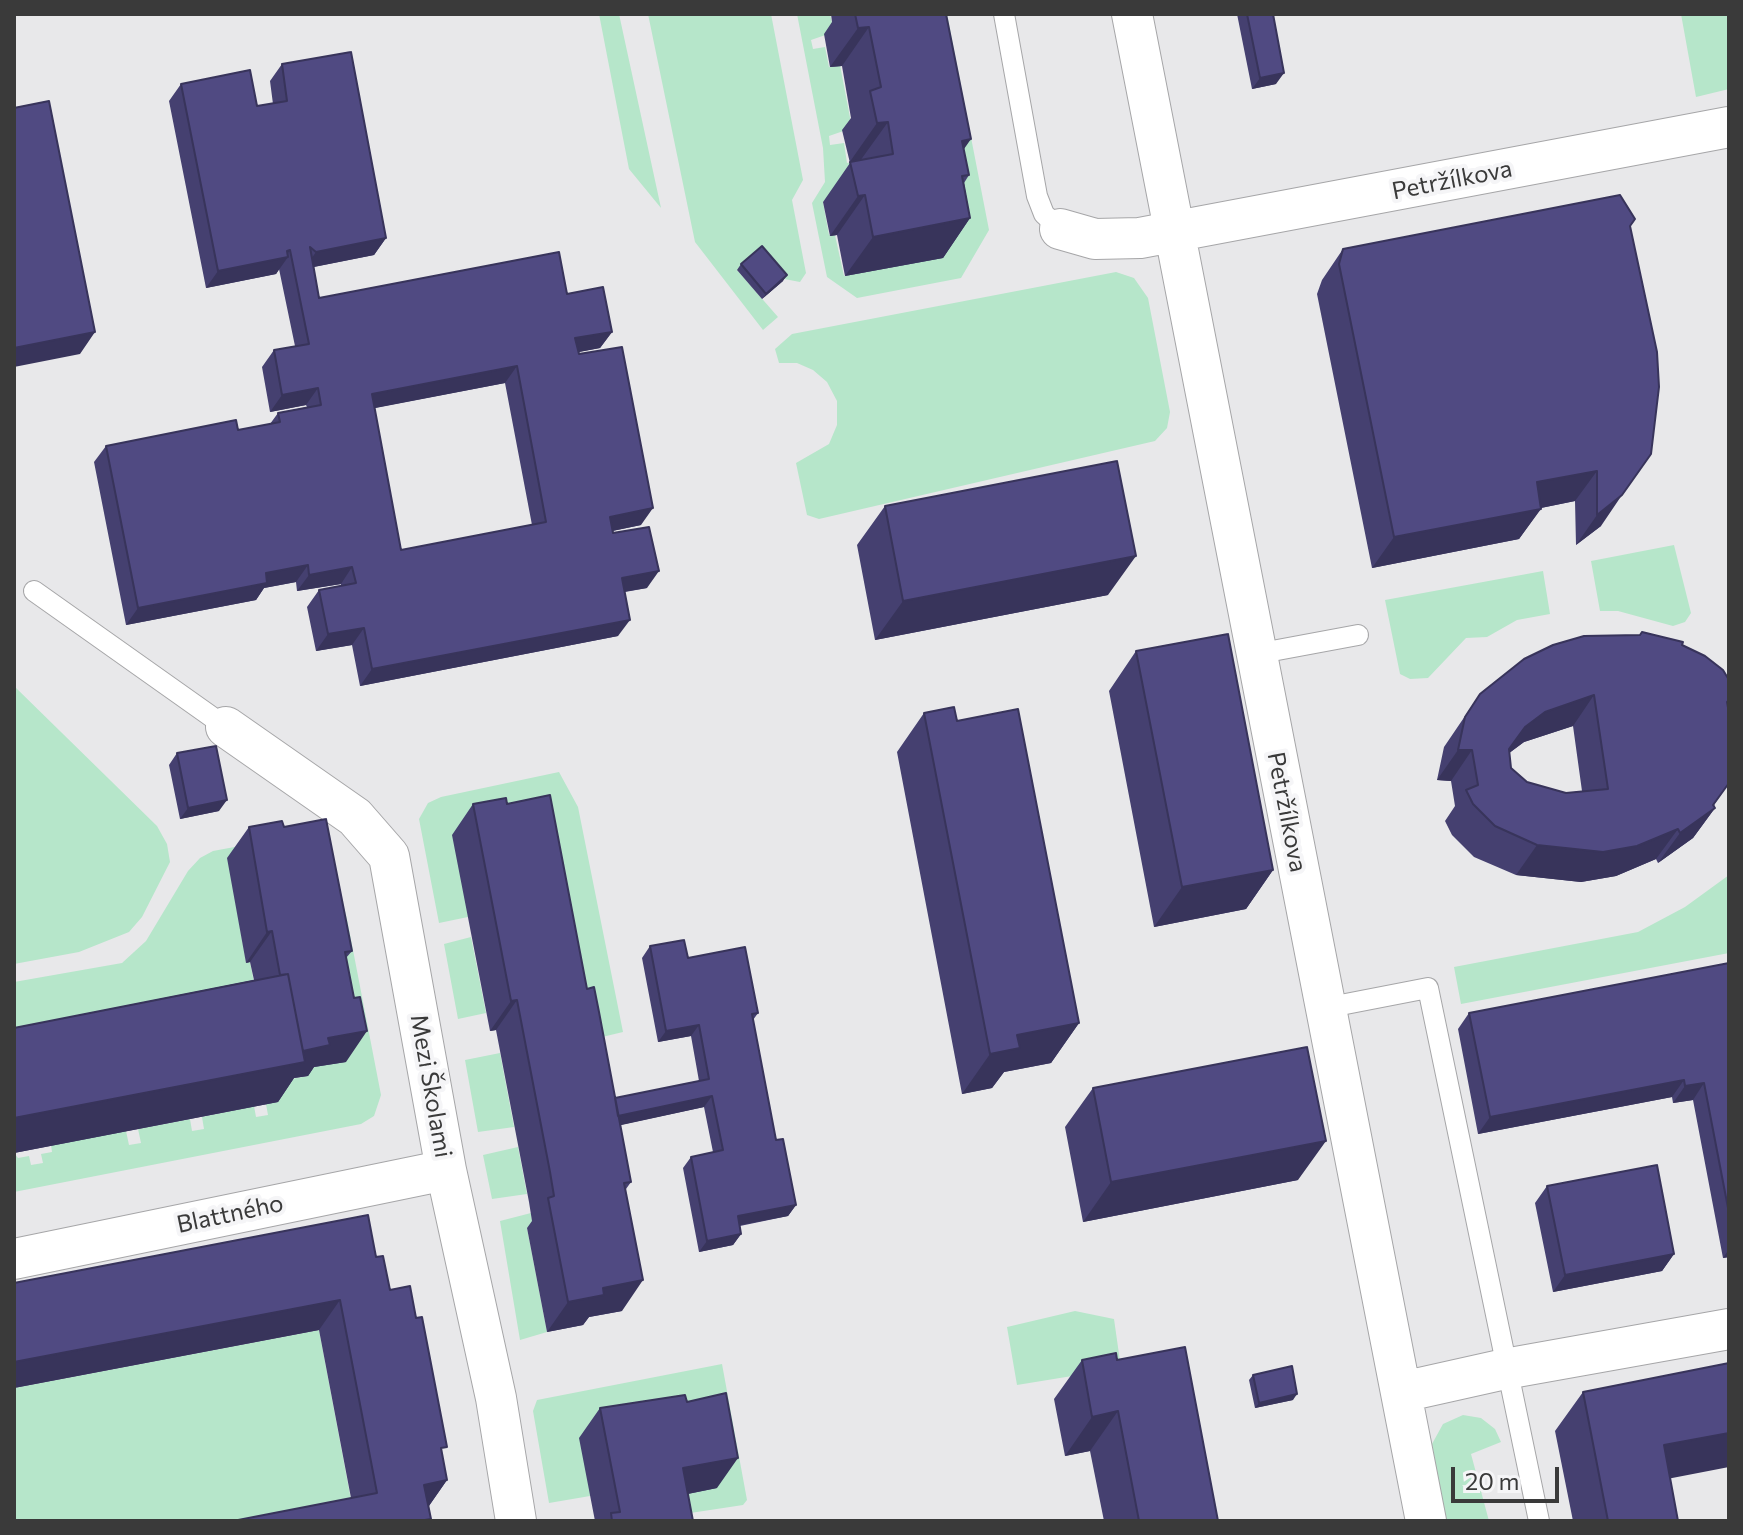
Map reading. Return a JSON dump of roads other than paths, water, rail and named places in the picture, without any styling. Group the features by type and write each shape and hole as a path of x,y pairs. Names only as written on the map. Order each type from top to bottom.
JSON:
{"street":[{"name":"Petržílkova","path":"1132,14 1426,1521"},
{"name":"Petržílkova","path":"1060,229 1095,239 1140,238 1729,127"},
{"name":"Mezi Školami","path":"226,727 355,817 389,856 446,1170 496,1398 516,1521"},
{"name":"Blattného","path":"14,1259 446,1170"},
{"path":"1402,1392 1505,1369 1729,1329"}],"lane":[{"name":"Petržílkova","path":"1004,14 1037,196 1044,214 1060,229"},
{"path":"34,591 226,727"},
{"path":"1256,654 1358,635"},
{"path":"1325,1008 1428,988 1539,1521"}]}
